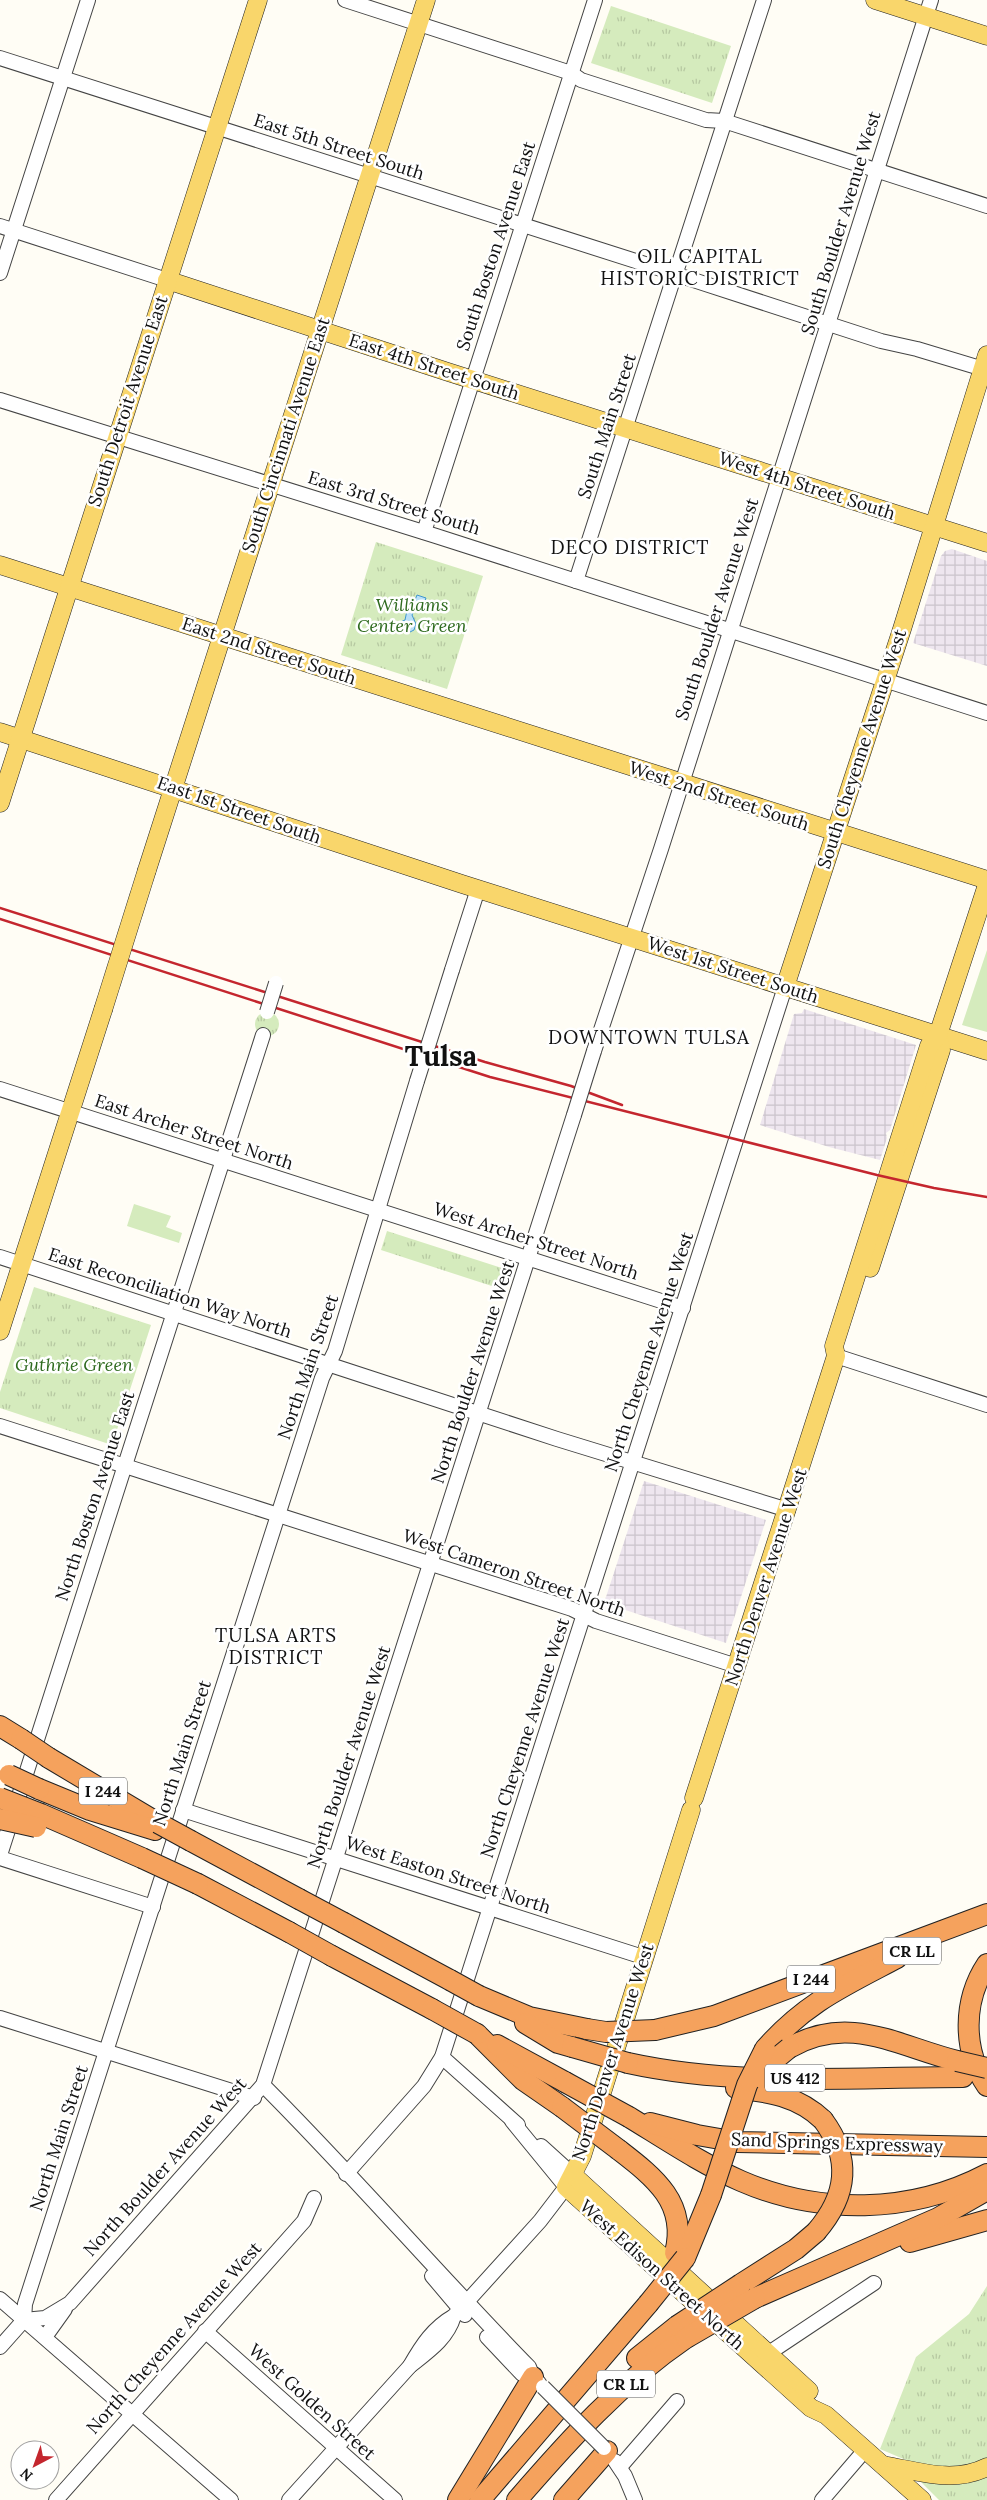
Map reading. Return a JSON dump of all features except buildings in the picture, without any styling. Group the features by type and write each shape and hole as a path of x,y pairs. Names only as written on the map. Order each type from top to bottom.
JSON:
{"highway":[{"name":"I 244","path":"0,1726 157,1827 191,1841 479,1996 529,2017 587,2030 606,2032 655,2030 695,2022 724,2013 987,1914"},
{"path":"5,1772 39,1789 90,1810 157,1827"},
{"name":"I 244","path":"0,1798 39,1821 120,1847 198,1884 432,2009 629,2117 694,2157 739,2180 776,2194 810,2202 844,2205 890,2204 946,2192 985,2181"},
{"path":"0,1818 39,1821"},
{"name":"CR LL","path":"480,2500 648,2304 685,2258 694,2242 711,2195 739,2112 746,2085 765,2050 785,2027 815,2003 965,1923"},
{"path":"987,1964 972,1997 968,2027 974,2060 987,2086"},
{"name":"US 412","path":"479,1996 558,2043 628,2063 669,2071 742,2078 960,2069 987,2076"},
{"path":"739,2112 764,2069 789,2048 822,2034 841,2031 861,2032 960,2069 987,2068"},
{"path":"477,2034 523,2080 650,2174 664,2191 671,2203 677,2226 677,2245 670,2268 648,2304"},
{"path":"517,2500 572,2437 628,2366 682,2332 741,2284 796,2249 816,2232 838,2200 842,2175 840,2149 823,2120 810,2108 782,2095 676,2079 628,2063"},
{"name":"Sand Springs Expressway","path":"629,2117 697,2135 737,2142 987,2147"},
{"path":"682,2332 938,2218 985,2181"},
{"path":"833,2264 987,2220"},
{"path":"458,2500 538,2382"},
{"path":"564,2500 605,2449"}],"main road":[{"name":"South Detroit Avenue East","path":"0,803 258,0"},
{"name":"South Cincinnati Avenue East","path":"0,1331 426,0"},
{"path":"875,0 929,8 987,36"},
{"name":"East 4th Street South","path":"167,280 627,429"},
{"name":"South Cheyenne Avenue West","path":"786,987 986,365"},
{"name":"West 4th Street South","path":"627,429 987,543"},
{"name":"East 2nd Street South","path":"0,565 537,737"},
{"name":"East 1st Street South","path":"0,732 478,888"},
{"name":"West 2nd Street South","path":"537,737 987,880"},
{"name":"North Denver Avenue West","path":"569,2181 582,2156 692,1804 836,1356 834,1346 921,1091 929,1046 938,1035 987,885"},
{"name":"West 1st Street South","path":"478,888 987,1051"},
{"name":"West Edison Street North","path":"569,2181 763,2356 811,2408 826,2415 922,2500"},
{"path":"882,2465 936,2475 959,2476 987,2467"}],"street":[{"path":"0,273 7,228 63,78 88,0"},
{"path":"345,0 571,73 584,72 596,75 709,112 724,121 987,206"},
{"name":"South Boston Avenue East","path":"424,532 595,0"},
{"name":"South Main Street","path":"576,580 627,429 764,0"},
{"name":"South Boulder Avenue West","path":"574,1115 729,630 780,478 929,8"},
{"name":"East 5th Street South","path":"0,58 829,324 986,365"},
{"name":"East 4th Street South","path":"7,228 167,280"},
{"name":"East 3rd Street South","path":"0,400 576,580 987,713"},
{"name":"North Main Street","path":"24,2320 25,2304 279,1514 336,1346 383,1189 478,888"},
{"path":"267,1012 276,983"},
{"name":"South Cheyenne Avenue West","path":"735,1143 786,987"},
{"name":"North Boston Avenue East","path":"0,1857 263,1035"},
{"name":"East Archer Street North","path":"0,1089 377,1210"},
{"name":"North Boulder Avenue West","path":"24,2320 45,2318 70,2303 254,2098 263,2085 574,1115"},
{"name":"North Cheyenne Avenue West","path":"346,2174 424,2086 442,2057 634,1463 735,1143"},
{"name":"West Archer Street North","path":"377,1210 683,1308"},
{"name":"East Reconciliation Way North","path":"0,1257 328,1365 788,1510"},
{"path":"836,1356 987,1405"},
{"name":"West Cameron Street North","path":"0,1426 125,1467 279,1514 737,1666"},
{"name":"West Easton Street North","path":"183,1810 644,1957"},
{"path":"0,1857 153,1907"},
{"path":"0,2018 254,2098"},
{"name":"West Edison Street North","path":"442,2057 512,2120 569,2181"},
{"path":"263,2085 406,2238 425,2268 460,2309 529,2367 538,2382 605,2449 620,2467 635,2500"},
{"name":"North Denver Avenue West","path":"290,2500 410,2366 425,2340 441,2323 460,2309 540,2221 569,2181"},
{"name":"North Cheyenne Avenue West","path":"56,2500 304,2221 314,2198"},
{"path":"763,2356 874,2283"},
{"path":"0,2299 231,2500"},
{"path":"45,2337 70,2303"},
{"path":"0,2347 24,2320"},
{"name":"West Golden Street","path":"205,2331 395,2500"},
{"path":"620,2467 677,2401"},
{"path":"822,2500 865,2450"}],"shaded area":[{"path":"952,549 987,561 987,666 913,643 941,556 945,551"},
{"path":"804,1009 916,1045 890,1130 886,1133 887,1138 880,1160 829,1147 760,1125 794,1014 802,1013"},
{"path":"644,1481 766,1520 726,1643 604,1603"}],"green space":[{"path":"611,6 731,46 712,103 591,63"},
{"name":"Williams Center Green","path":"376,542 483,576 447,689 341,655"},
{"path":"987,950 987,1032 962,1025"},
{"path":"267,1012 272,1013 278,1019 278,1029 272,1035 267,1036 262,1035 256,1029 255,1024 256,1019 262,1013"},
{"path":"134,1204 171,1216 166,1227 182,1233 179,1243 127,1226"},
{"path":"387,1231 508,1270 501,1289 381,1250"},
{"name":"Guthrie Green","path":"34,1287 151,1325 112,1445 0,1408 0,1392"},
{"path":"987,2286 987,2500 939,2500 917,2478 913,2463 880,2449 916,2357 969,2314"}],"water":[{"path":"417,595 426,598 422,609 414,611 412,615 416,624 414,630 410,632 397,628 398,623 405,620 409,601 415,600"}],"railway":[{"path":"0,908 485,1062 571,1086 622,1105"},
{"path":"0,919 490,1077 877,1175 934,1188 987,1197"}],"district":[{"name":"OIL CAPITAL HISTORIC DISTRICT","path":"700,267"},
{"name":"DECO DISTRICT","path":"630,547"},
{"name":"DOWNTOWN TULSA","path":"649,1037"},
{"name":"Tulsa","path":"441,1056"},
{"name":"TULSA ARTS DISTRICT","path":"276,1646"}]}
